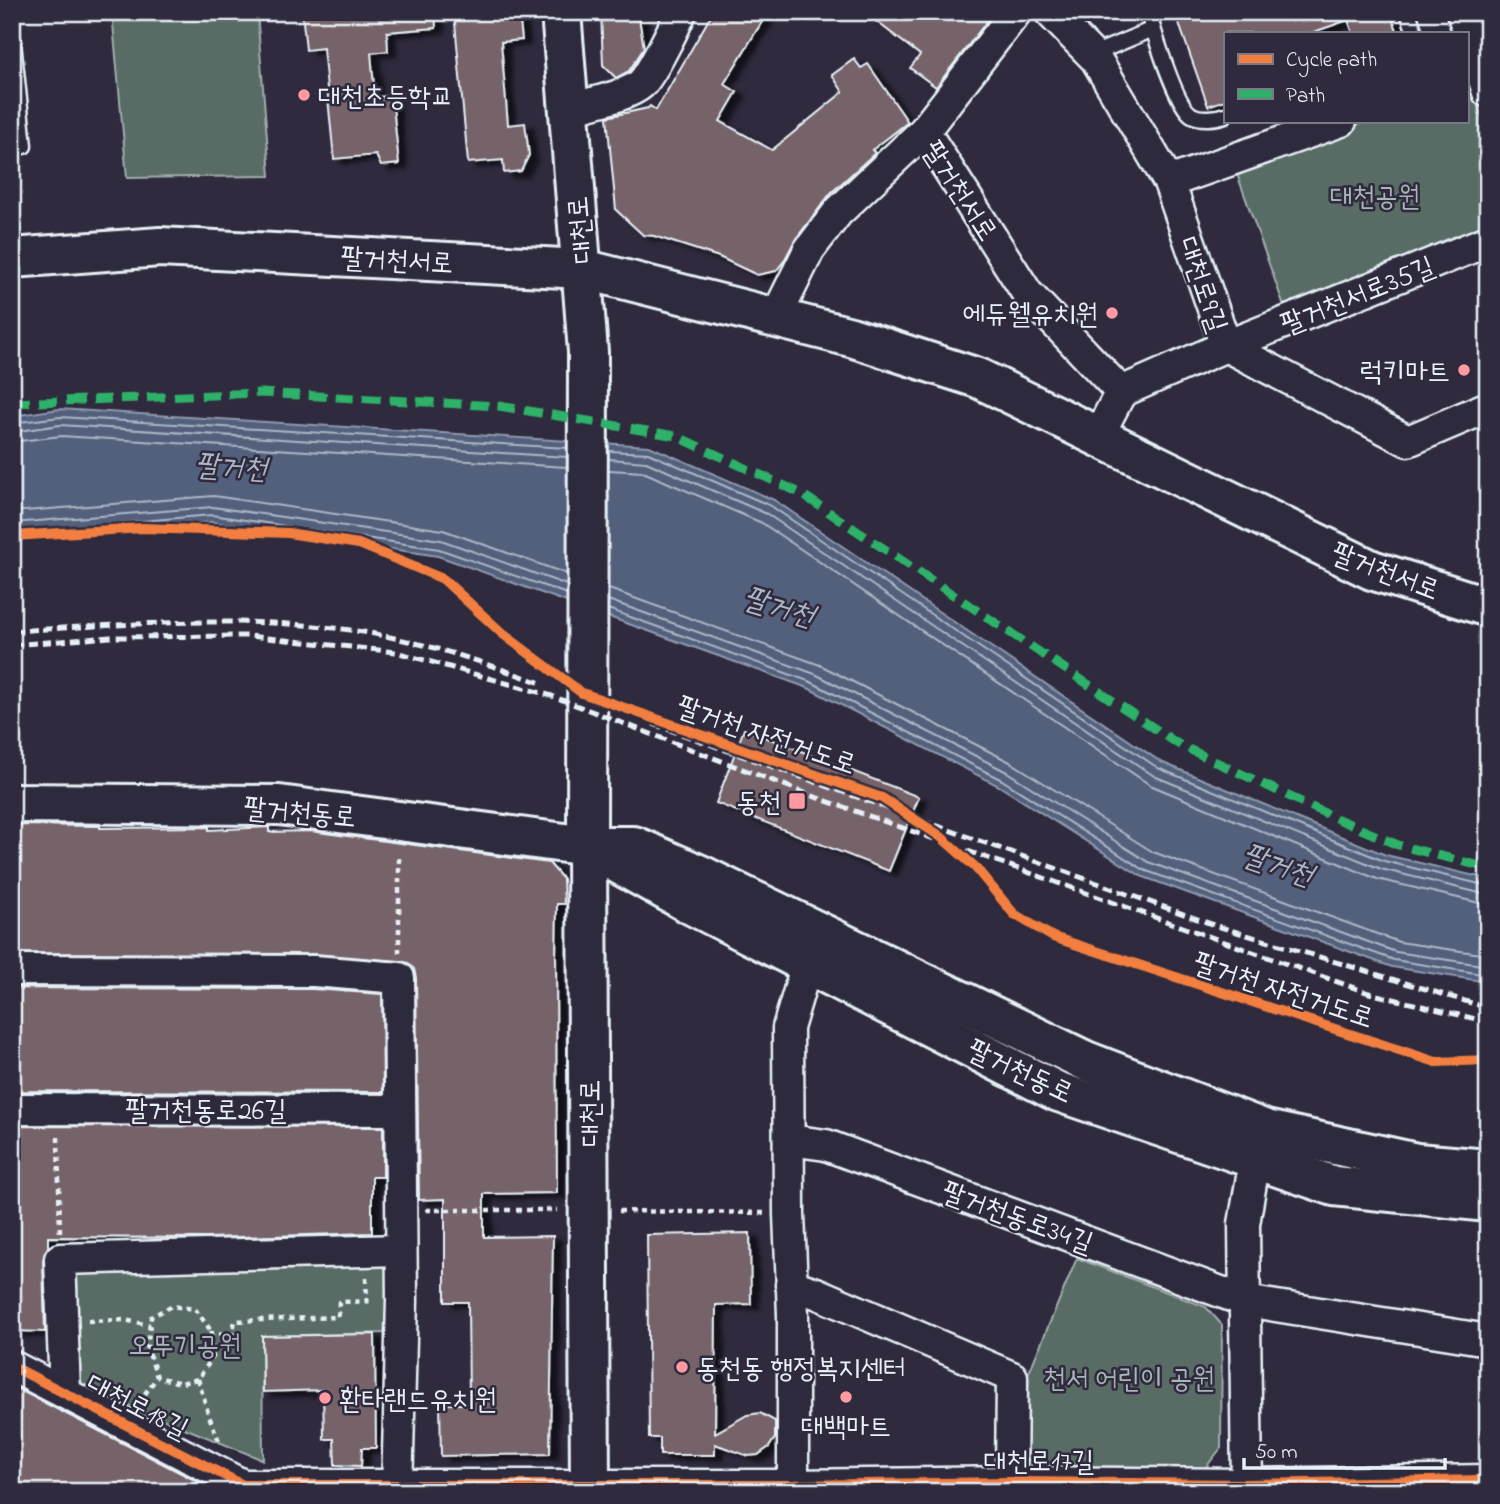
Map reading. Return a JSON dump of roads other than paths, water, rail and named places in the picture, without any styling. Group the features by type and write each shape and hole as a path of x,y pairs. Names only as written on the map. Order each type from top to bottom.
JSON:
{"main road":[{"name":"대천로","path":"562,12 588,352 589,1489"},
{"name":"팔거천서로","path":"12,258 160,247 583,269 851,337 978,378 1372,570 1488,607"},
{"name":"팔거천동로","path":"12,803 279,805 587,846 634,846 705,877 1086,1061 1266,1130 1417,1163 1488,1169"},
{"name":"팔거천동로","path":"587,846 690,904 1056,1091 1334,1186 1488,1202"}],"street":[{"path":"569,109 626,92 642,83 681,12"},
{"path":"924,131 1016,12"},
{"name":"대천로9길","path":"1050,12 1091,55 1169,182 1226,346 1408,441 1488,407"},
{"path":"1462,12 1467,32"},
{"path":"1468,38 1478,80"},
{"path":"1169,182 1338,122"},
{"name":"팔거천서로","path":"776,317 809,250 838,212 924,131 1027,293 1121,392"},
{"name":"팔거천서로35길","path":"1121,392 1226,346 1488,242"},
{"path":"1098,436 1121,392"},
{"path":"793,1488 788,1028 807,964"},
{"path":"12,970 314,971 399,978 402,1300 397,1489"},
{"name":"팔거천동로26길","path":"12,1109 399,1110"},
{"name":"팔거천동로34길","path":"789,1140 826,1145 1245,1301 1488,1340"},
{"path":"1247,1488 1244,1224 1255,1159"},
{"name":"대천로18길","path":"65,1393 60,1259 401,1250"},
{"name":"대천로17길","path":"791,1285 816,1293 1012,1377 1011,1482"},
{"name":"대천로18길","path":"12,1366 241,1486 589,1489"},
{"name":"대천로17길","path":"589,1489 793,1488 1011,1482 1247,1488 1488,1480"}],"lane":[{"path":"1148,12 1179,100 1192,115 1224,116"},
{"path":"1408,12 1415,32"},
{"path":"1091,55 1153,29"},
{"path":"12,33 24,146"}],"water":[{"name":"팔거천","path":"59,409 649,446 774,500 1161,762 1386,855 1488,879 1488,982 1392,967 1141,876 999,786 808,688 438,556 212,522 12,538 12,416"}],"railway":[{"path":"12,631 177,622 260,623 342,629 418,644 541,683"},
{"path":"12,645 110,637 249,636 396,652 552,696 818,798 1369,993 1488,1022"},
{"path":"653,724 1217,926 1488,1008"}],"place":[{"name":"대천초등학교","path":"304,95"},
{"name":"에듀웰유치원","path":"1112,313"},
{"name":"럭키마트","path":"1464,370"},
{"name":"동천","path":"797,801"},
{"name":"동천동 행정복지센터","path":"682,1367"},
{"name":"대백마트","path":"846,1397"},
{"name":"환타랜드유치원","path":"325,1398"}],"park label":[{"name":"대천공원","path":"1375,195"},
{"name":"오뚜기공원","path":"185,1344"},
{"name":"천서 어린이 공원","path":"1129,1377"}]}
